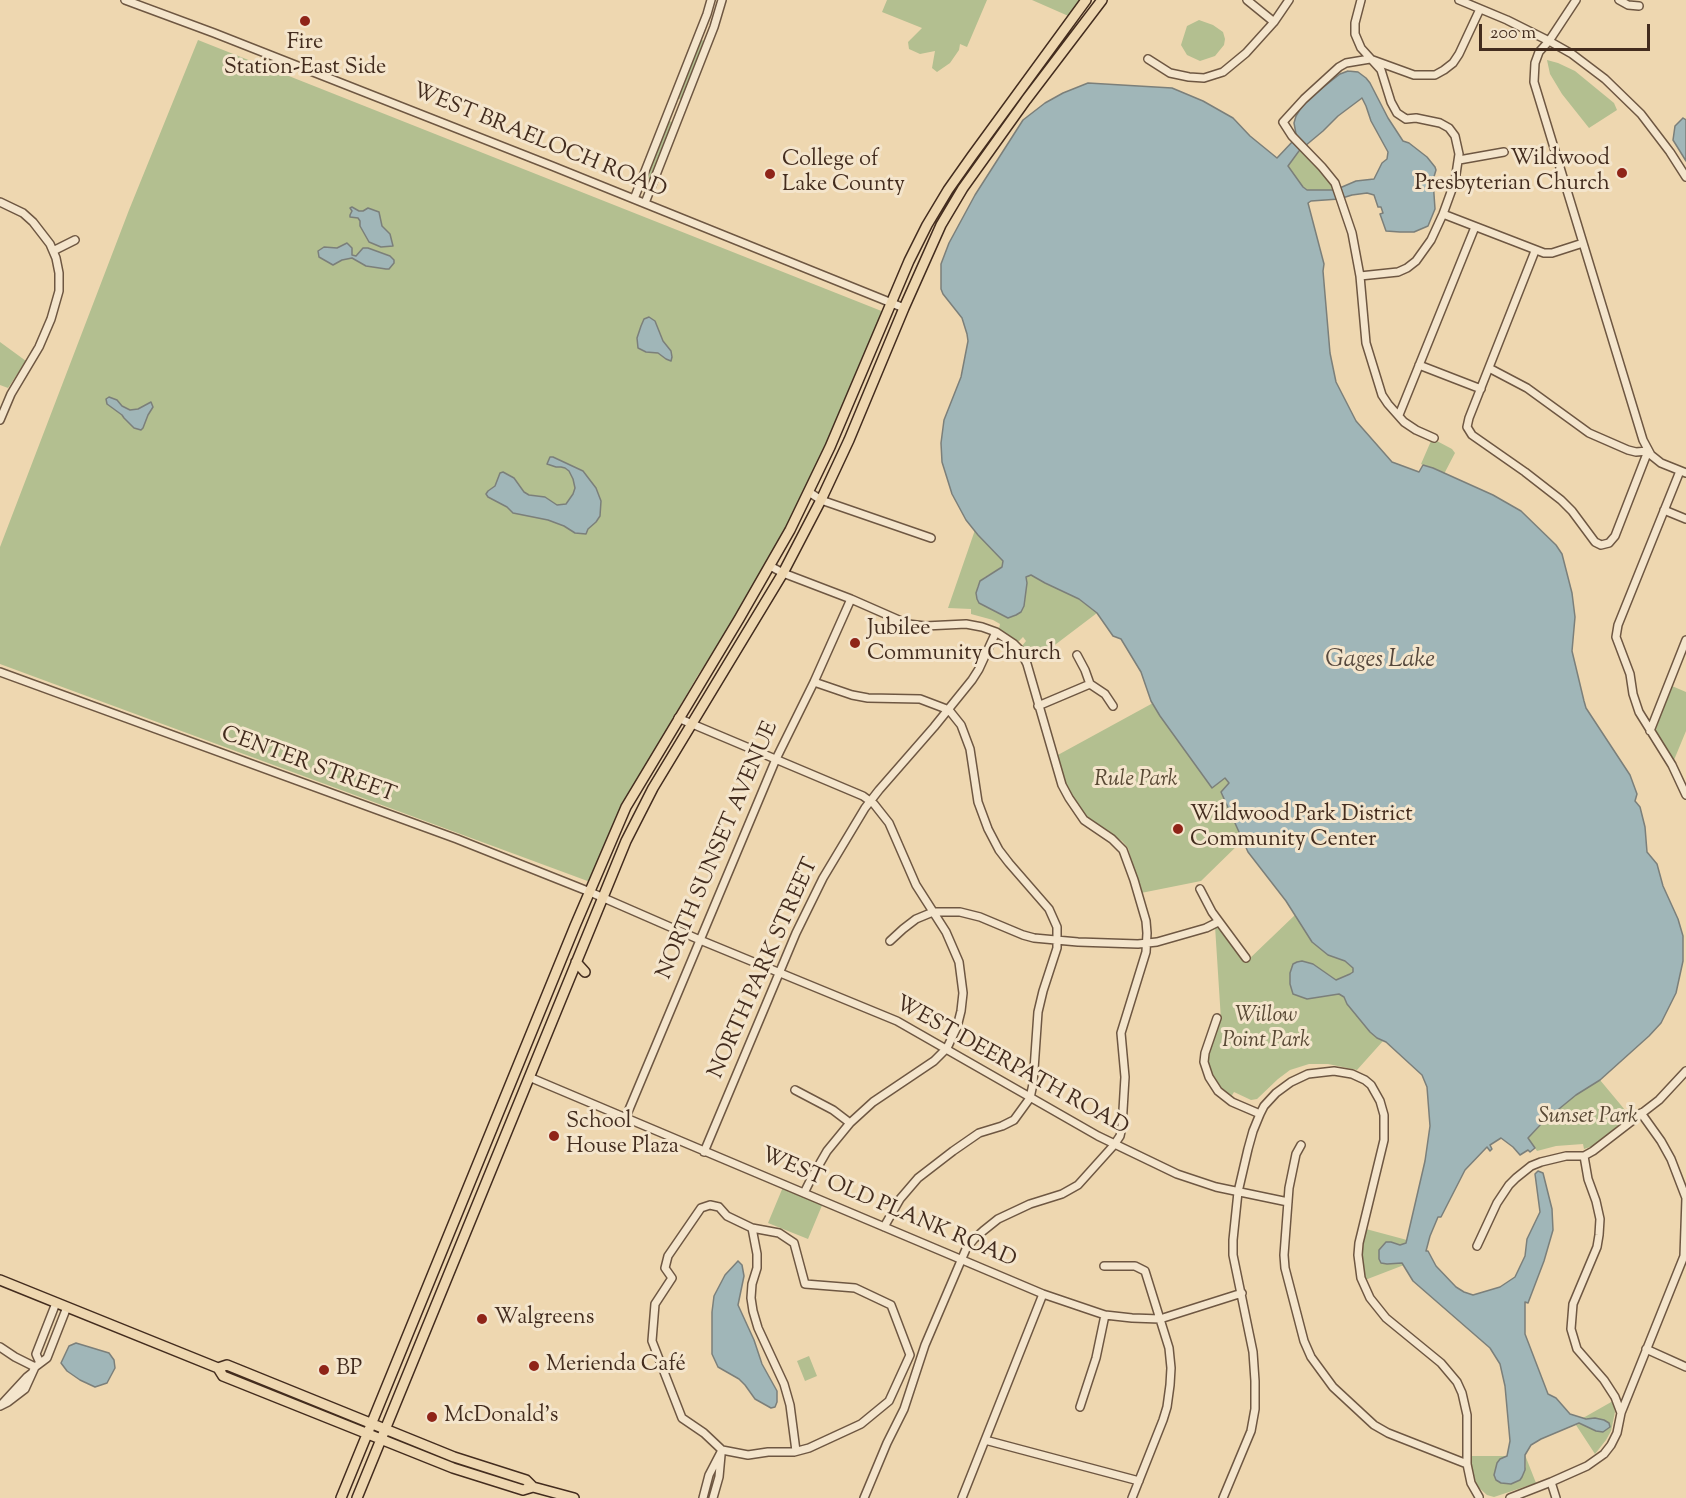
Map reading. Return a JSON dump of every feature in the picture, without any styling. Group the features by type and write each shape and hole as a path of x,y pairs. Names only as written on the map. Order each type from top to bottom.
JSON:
{"main road":[{"path":"341,1498 551,984 626,807 734,628 809,492 927,225 948,190 1086,0"},
{"path":"357,1498 626,841 653,788 783,573 821,500 849,441 941,225 963,188 1102,0"},
{"path":"551,984 565,990"},
{"path":"0,1280 218,1368 223,1376 453,1468 523,1490 533,1487"},
{"path":"218,1368 227,1365 466,1461 526,1480 533,1487 574,1498"}],"street":[{"name":"WEST BRAELOCH ROAD","path":"125,0 225,37 645,203 904,308"},
{"path":"634,199 711,0"},
{"path":"645,203 714,27 722,0"},
{"path":"1248,0 1274,22"},
{"path":"1148,59 1170,73 1204,78 1223,72 1246,53 1274,22 1289,0"},
{"path":"1360,276 1398,272 1416,261 1431,240 1443,214 1455,182 1459,160 1455,136 1449,128 1440,123 1416,118 1406,119 1397,113 1381,70 1361,48 1355,34 1355,23 1361,0"},
{"path":"1459,0 1549,41 1587,65 1622,94 1655,132 1686,177"},
{"path":"1576,0 1539,52 1535,63 1534,82 1643,440 1648,451 1661,463 1683,472 1664,510 1618,625 1616,637 1630,674 1639,712 1672,765 1686,795"},
{"path":"1619,0 1628,5 1639,6"},
{"path":"1434,438 1416,430 1388,404 1383,395 1368,352 1360,276 1352,233 1335,183 1294,138 1283,122 1297,106 1346,63 1370,59 1414,75 1435,75 1454,63 1480,9"},
{"path":"1459,160 1504,152"},
{"path":"0,202 23,213 33,222 53,251 59,273 57,302 39,348 11,394 0,420"},
{"path":"1443,214 1535,251 1552,253 1583,243"},
{"path":"1399,415 1474,227"},
{"path":"53,251 75,240"},
{"path":"1535,251 1468,418 1467,427 1472,435 1536,480 1572,511 1595,542 1605,544 1612,541 1615,536 1648,451"},
{"path":"1419,365 1481,389"},
{"path":"1489,368 1527,388 1589,433 1628,450 1648,451"},
{"path":"809,492 821,500 931,538"},
{"path":"1664,510 1686,519"},
{"path":"770,566 915,626 966,624 996,632 1014,644 1024,657 1062,785 1084,820 1112,839 1125,853 1144,910 1147,933 1142,966 1121,1033 1125,1077 1120,1136 1078,1185 1062,1194 1015,1211 998,1220 974,1239 961,1260 925,1345 903,1409 864,1498"},
{"name":"NORTH SUNSET AVENUE","path":"624,1119 776,759 851,599"},
{"name":"NORTH PARK STREET","path":"704,1152 779,973 823,878 871,801 949,710 979,669 996,632"},
{"path":"1650,731 1686,640"},
{"path":"1077,655 1090,684 1105,694 1113,706"},
{"name":"CENTER STREET","path":"0,672 458,839 602,897"},
{"path":"814,682 852,695 868,698 920,699 949,710 961,726 968,741 978,802 988,829 999,849 1049,909 1057,927 1057,948 1038,1012 1030,1098 1014,1120 979,1133 928,1169 908,1188 884,1227"},
{"path":"1038,706 1090,684"},
{"path":"678,718 871,801 889,823 916,885 946,932 959,962 963,993 962,1011 947,1048 922,1069 880,1096 850,1123 828,1151 804,1193"},
{"path":"1200,889 1218,922 1246,958"},
{"name":"WEST DEERPATH ROAD","path":"602,897 897,1021 1114,1145 1177,1174 1216,1187 1288,1202"},
{"path":"890,941 910,924 933,912 960,912 980,917 1023,935 1058,940 1157,942 1206,928 1218,922"},
{"path":"1217,1018 1205,1053 1204,1062 1209,1077 1218,1091 1232,1102 1260,1114"},
{"path":"1223,1498 1251,1431 1255,1409 1256,1381 1253,1352 1233,1255 1238,1192 1252,1131 1270,1099 1284,1086 1299,1077 1317,1072 1334,1071 1352,1074 1365,1080 1377,1093 1384,1115 1384,1140 1359,1244 1361,1278 1370,1298 1386,1317 1441,1363 1457,1382 1467,1415 1467,1464 1471,1483 1480,1498"},
{"path":"1477,1246 1497,1203 1516,1178 1531,1166 1541,1162 1566,1156 1584,1156 1593,1151 1666,1092 1686,1071"},
{"name":"WEST OLD PLANK ROAD","path":"529,1077 961,1260 1044,1294 1105,1315 1160,1319 1242,1293"},
{"path":"795,1090 832,1110 850,1123"},
{"path":"1510,1498 1587,1466 1604,1454 1617,1433 1621,1413 1685,1257 1686,1198 1680,1178 1662,1141 1641,1113"},
{"path":"1301,1145 1294,1163 1288,1202 1284,1244 1285,1268 1304,1341 1317,1367 1333,1387 1374,1425 1467,1464"},
{"path":"1584,1156 1600,1219 1599,1235 1597,1247 1573,1304 1571,1329 1577,1349 1604,1380 1615,1397 1621,1413"},
{"path":"710,1204 719,1207 727,1216 752,1227 779,1233 794,1243 805,1284 855,1288 891,1305 910,1355 890,1401 861,1424 809,1448 796,1451 748,1455 722,1450 704,1433 682,1418 652,1341 655,1304 672,1278 665,1269 668,1256 701,1208 710,1204"},
{"path":"752,1227 758,1268 752,1284 753,1311 758,1328 784,1384 790,1405 796,1451"},
{"path":"1104,1266 1135,1266 1145,1271 1168,1348 1171,1368 1163,1420 1132,1498"},
{"path":"962,1498 1044,1294"},
{"path":"36,1368 36,1354 56,1303"},
{"path":"0,1406 47,1358 67,1307"},
{"path":"1080,1407 1096,1358 1105,1315"},
{"path":"0,1347 36,1368"},
{"path":"1646,1349 1686,1367"},
{"path":"985,1440 1139,1480"},
{"path":"703,1498 709,1474 722,1450"},
{"path":"713,1498 719,1477 722,1450"},
{"path":"1551,1482 1556,1498"}],"green space":[{"path":"887,0 987,0 967,47 960,44 959,50 950,63 937,72 932,68 935,51 920,54 909,49 908,42 922,28 882,12"},
{"path":"1032,0 1082,0 1073,18"},
{"path":"1199,20 1223,32 1225,39 1224,45 1215,56 1200,61 1187,55 1181,45 1187,26"},
{"path":"700,39 704,41 681,100 678,98"},
{"path":"198,40 884,312 806,497 766,574 698,675 636,782 593,883 0,664 0,547 129,210"},
{"path":"1547,60 1575,71 1614,103 1617,110 1589,128 1562,94 1550,74"},
{"path":"669,121 672,122 650,179 646,178"},
{"path":"1302,148 1328,177 1335,190 1307,190 1303,187 1288,166"},
{"path":"0,342 26,361 8,388 0,385"},
{"path":"1435,440 1455,453 1444,474 1421,464 1431,441"},
{"path":"975,530 1003,561 1002,567 980,581 977,588 995,612 1004,614 1006,617 1023,609 1026,577 1031,575 1079,599 1097,613 1031,663 1022,646 1026,641 1023,637 1018,642 999,629 1000,624 971,614 971,609 948,608"},
{"path":"1672,686 1686,692 1686,731 1674,760 1655,731"},
{"name":"Rule Park","path":"1153,703 1212,787 1226,778 1229,783 1222,792 1243,840 1201,881 1141,893 1128,848 1122,841 1094,824 1081,810 1069,791 1056,756"},
{"name":"Willow Point Park","path":"1295,915 1312,942 1328,955 1345,961 1353,968 1353,972 1336,980 1328,974 1307,999 1339,994 1344,997 1370,1032 1383,1041 1357,1070 1328,1064 1309,1064 1290,1070 1257,1099 1251,1100 1234,1092 1231,1097 1218,1086 1208,1069 1208,1051 1221,1020 1215,926 1218,925 1247,961"},
{"name":"Sunset Park","path":"1600,1080 1630,1116 1593,1146 1584,1149 1583,1144 1556,1146 1537,1151 1528,1138 1554,1112"},
{"path":"783,1187 823,1203 808,1239 768,1223"},
{"path":"1366,1229 1407,1240 1405,1244 1398,1244 1379,1252 1379,1259 1394,1264 1402,1262 1404,1265 1365,1280 1361,1265"},
{"path":"809,1356 817,1376 805,1381 797,1361"},
{"path":"1613,1401 1615,1412 1611,1431 1595,1454 1576,1425 1581,1423 1590,1428 1596,1418 1583,1418"},
{"path":"1525,1455 1536,1483 1494,1497 1487,1495 1477,1486 1472,1470 1472,1456 1507,1456 1500,1460 1494,1473 1496,1480 1504,1484 1511,1484 1526,1467"}],"water":[{"name":"Gages Lake","path":"1348,71 1358,72 1366,78 1403,141 1427,157 1436,170 1433,180 1435,209 1428,226 1414,232 1386,231 1380,214 1383,213 1381,207 1378,207 1374,195 1367,193 1308,203 1324,264 1330,353 1336,382 1356,421 1392,462 1419,472 1423,465 1433,468 1493,495 1521,511 1556,545 1562,554 1572,593 1575,617 1572,651 1586,708 1630,775 1637,794 1635,801 1640,807 1645,827 1647,852 1657,864 1663,886 1683,936 1683,961 1676,993 1661,1023 1600,1080 1576,1095 1543,1122 1528,1138 1535,1148 1530,1152 1528,1150 1520,1155 1501,1138 1490,1145 1492,1149 1490,1151 1487,1147 1465,1170 1441,1217 1438,1217 1430,1236 1426,1251 1436,1266 1456,1287 1473,1295 1500,1287 1515,1277 1525,1256 1527,1239 1540,1212 1535,1174 1538,1171 1543,1173 1552,1209 1553,1230 1528,1303 1525,1302 1525,1334 1548,1394 1556,1398 1570,1414 1586,1419 1604,1420 1609,1423 1610,1427 1603,1432 1579,1423 1541,1439 1531,1445 1525,1455 1525,1470 1520,1480 1511,1484 1501,1483 1494,1475 1497,1463 1507,1456 1510,1441 1505,1386 1500,1364 1490,1348 1413,1281 1402,1263 1381,1263 1379,1259 1379,1250 1386,1242 1400,1245 1406,1243 1425,1161 1430,1126 1427,1087 1422,1075 1386,1042 1370,1032 1344,997 1339,994 1307,999 1293,994 1290,973 1293,964 1297,962 1313,964 1336,980 1353,972 1353,968 1345,961 1328,955 1312,942 1286,901 1248,852 1221,792 1229,783 1225,778 1212,788 1160,716 1151,701 1141,672 1121,639 1113,636 1097,613 1079,599 1031,575 1026,577 1024,606 1016,615 1008,618 979,603 976,593 980,581 1002,567 1003,561 966,520 952,494 942,462 941,443 944,420 961,377 968,341 962,318 941,289 941,264 949,243 975,195 1023,120 1045,103 1088,83 1172,88 1203,101 1233,118 1250,136 1277,158 1294,140 1296,134 1294,123 1302,106 1340,74","holes":["1362,98 1371,121 1388,152 1387,159 1382,163 1374,179 1356,181 1335,190 1307,190 1288,166 1299,151 1338,116"]},
{"path":"1683,118 1686,120 1686,161 1673,140 1675,126"},
{"path":"352,207 359,211 368,208 379,212 382,226 390,234 393,246 381,247 369,242 358,218 350,217"},
{"path":"347,243 352,248 352,255 356,256 363,248 368,248 390,256 394,263 386,269 366,266 352,258 333,265 319,257 318,251 324,247 337,248"},
{"path":"649,317 655,321 663,341 671,351 671,361 658,353 646,352 638,348 637,338 641,326 644,319"},
{"path":"109,397 130,410 138,409 151,402 153,407 143,428 141,430 134,428 107,404 106,399"},
{"path":"550,457 583,471 596,488 601,501 600,516 586,534 575,533 548,520 513,513 486,494 495,486 500,473 503,472 514,478 529,495 545,497 557,505 566,504 575,488 573,479 565,468 547,464"},
{"path":"738,1261 742,1265 744,1276 738,1305 762,1364 777,1391 777,1402 775,1407 771,1408 755,1399 739,1379 718,1367 712,1354 714,1296 725,1275"},
{"path":"76,1343 109,1353 114,1360 115,1368 107,1383 95,1387 67,1371 61,1363 69,1346"}],"place":[{"name":"Fire Station-East Side","path":"305,21"},
{"name":"Wildwood Presbyterian Church","path":"1622,173"},
{"name":"College of Lake County","path":"770,174"},
{"name":"Jubilee Community Church","path":"855,643"},
{"name":"Wildwood Park District Community Center","path":"1178,829"},
{"name":"School House Plaza","path":"554,1136"},
{"name":"Walgreens","path":"482,1319"},
{"name":"Merienda Café","path":"534,1366"},
{"name":"BP","path":"324,1370"},
{"name":"McDonald's","path":"432,1417"}]}
